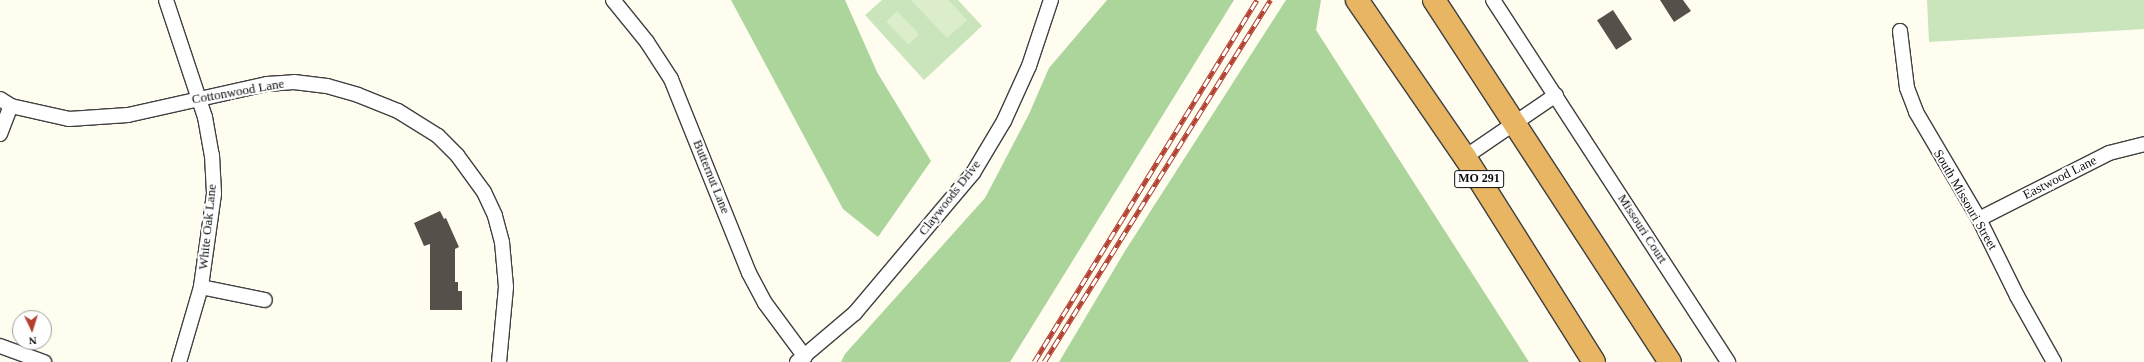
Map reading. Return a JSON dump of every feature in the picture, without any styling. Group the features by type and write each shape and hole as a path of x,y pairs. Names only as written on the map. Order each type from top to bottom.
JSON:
{"highway":[{"name":"MO 291","path":"1357,0 1465,157 1594,362"},
{"path":"1434,0 1516,123 1670,362"}],"street":[{"name":"White Oak Lane","path":"166,0 200,98 212,156 214,194 201,287 179,362"},
{"name":"Butternut Lane","path":"613,0 647,42 671,79 749,273 801,359"},
{"name":"Claywoods Drive","path":"801,359 855,313 973,173 1004,121 1026,72 1051,0"},
{"name":"Missouri Court","path":"1493,0 1728,362"},
{"name":"South Missouri Street","path":"1900,31 1907,88 1916,112 1979,219 2017,296 2054,362"},
{"name":"Cottonwood Lane","path":"6,103 69,119 128,115 267,84 294,82 327,86 398,111 438,136 457,155 484,192 502,242 506,287 499,362"},
{"path":"1465,157 1556,95"},
{"path":"0,134 6,103"},
{"name":"Eastwood Lane","path":"1979,219 2109,153 2144,144"},
{"path":"201,287 265,300"},
{"path":"0,346 44,362"}],"green space":[{"path":"731,0 845,0 877,72 931,161 878,237 843,209"},
{"path":"882,0 958,0 982,26 924,80 865,15"},
{"path":"911,0 948,0 967,20 947,38"},
{"path":"1107,0 1234,0 1010,362 841,362 845,354 985,198 1029,114 1049,68"},
{"path":"1286,0 1321,0 1316,30 1529,362 1059,362 1125,251"},
{"path":"1927,0 2144,0 2144,29 1929,42"},
{"path":"897,11 919,34 908,44 886,21"}],"building":[{"path":"1660,0 1683,0 1691,11 1674,22"},
{"path":"1613,10 1632,39 1616,50 1597,20"},
{"path":"440,211 444,219 446,218 459,247 455,249 455,282 458,282 458,291 462,291 462,310 430,310 430,244 424,246 414,223"}],"railway":[{"path":"1034,362 1257,0"},
{"path":"1044,362 1270,0"}]}
